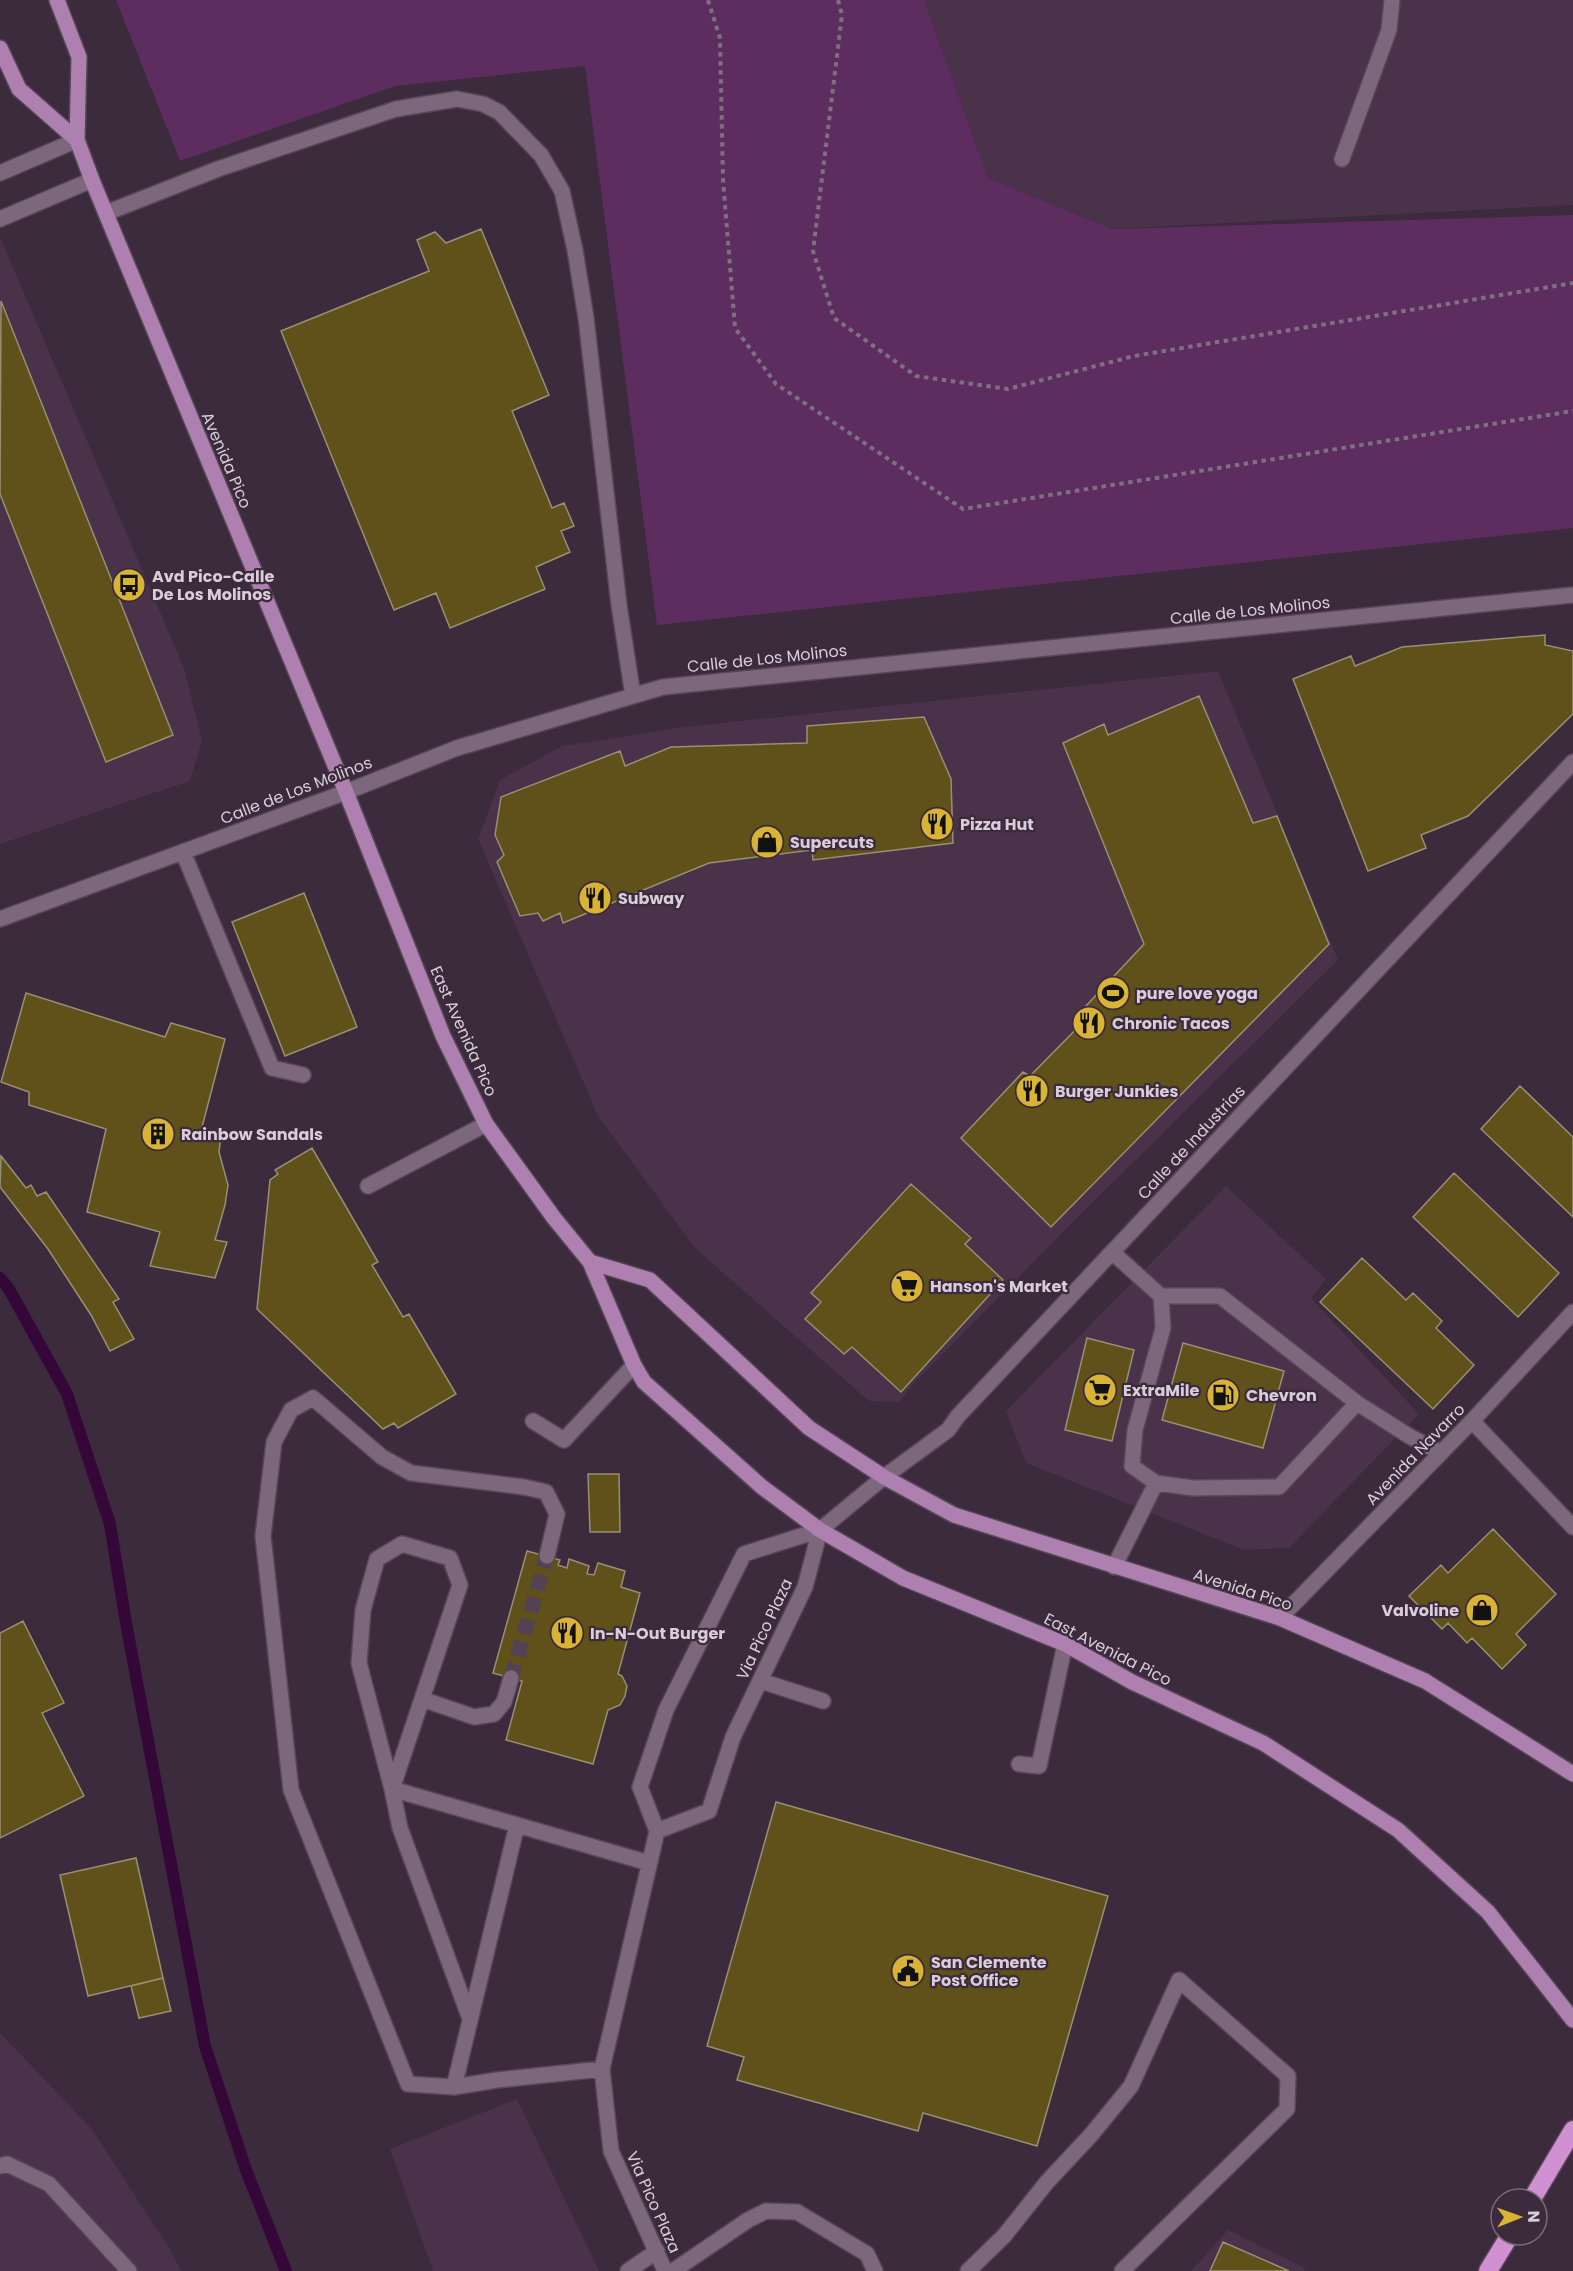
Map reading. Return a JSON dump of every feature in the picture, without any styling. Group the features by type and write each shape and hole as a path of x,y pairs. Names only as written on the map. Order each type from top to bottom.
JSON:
{"highway":[{"path":"1539,2187 1573,2130"},
{"path":"1488,2271 1503,2247"}],"main road":[{"name":"Avenida Pico","path":"57,0 79,57 77,140 346,792"},
{"name":"Avenida Pico","path":"0,48 19,89 77,140"},
{"name":"East Avenida Pico","path":"346,792 443,1036 486,1124 547,1210 590,1262 634,1365 644,1382 762,1487 820,1530 903,1578 1065,1644 1132,1682 1263,1743 1398,1830 1488,1912 1573,2020"},
{"path":"590,1262 650,1280 809,1428 884,1477"},
{"name":"Avenida Pico","path":"884,1477 954,1515 1280,1618 1425,1681 1573,1774"}],"street":[{"path":"1342,159 1389,30 1392,0"},
{"path":"106,213 218,169 396,109 457,99 483,104 499,112 541,155 562,191 575,250 586,318 619,605 633,696"},
{"path":"0,173 77,140"},
{"path":"0,219 92,180"},
{"name":"Calle de Los Molinos","path":"0,919 346,792 457,748 663,687 1573,595"},
{"name":"Calle de Industrias","path":"820,1530 884,1477 948,1430 958,1416 1573,762"},
{"path":"183,852 272,1068 303,1075"},
{"path":"368,1186 486,1124"},
{"path":"1112,1252 1161,1296 1220,1296 1357,1403 1441,1453"},
{"path":"1161,1296 1163,1328 1135,1430 1132,1466 1156,1483 1193,1488 1279,1487 1357,1403"},
{"name":"Avenida Navarro","path":"1280,1618 1472,1421 1573,1312"},
{"path":"533,1421 564,1440 634,1365"},
{"path":"547,1556 557,1514 546,1492 524,1487 411,1473 382,1457 313,1398 291,1410 274,1442 263,1536 291,1790 408,2084 454,2087 602,2069"},
{"path":"1472,1421 1573,1527"},
{"path":"1114,1567 1156,1483"},
{"path":"657,1831 640,1787 666,1710 744,1554 820,1530"},
{"name":"Via Pico Plaza","path":"665,2271 611,2151 602,2069 657,1831 709,1811 733,1737 805,1587 820,1530"},
{"path":"393,1789 460,1586 450,1558 402,1544 377,1559 363,1610 359,1663 393,1789 399,1828 470,2019"},
{"path":"1019,1764 1039,1766 1065,1644"},
{"path":"422,1700 474,1718 494,1714 504,1702 511,1678"},
{"path":"761,1681 823,1701"},
{"path":"393,1789 649,1863"},
{"path":"454,2087 517,1825"},
{"path":"968,2271 1004,2236 1047,2182 1091,2135 1131,2085 1179,1980 1288,2076 1287,2109 1122,2271"},
{"path":"0,2166 7,2164 49,2184 129,2271"},
{"path":"673,2271 748,2220 766,2211 797,2212 867,2254 875,2271"},
{"path":"628,2271 657,2251"}],"path":[{"path":"708,0 720,38 723,180 735,328 776,384 963,509 1573,411"},
{"path":"838,0 842,15 813,251 834,318 916,376 1008,389 1134,356 1573,283"}],"shaded area":[{"path":"116,0 924,0 988,178 1112,229 1573,215 1573,528 657,625 585,66 395,86 180,161"},
{"path":"924,0 1573,0 1573,205 1112,229 988,178"},
{"path":"0,237 184,668 202,741 190,781 0,844"},
{"path":"1218,671 1338,960 1082,1213 914,1383 899,1402 869,1401 695,1248 598,1116 478,839 500,780 562,746 684,727"},
{"path":"1226,1186 1326,1279 1311,1298 1419,1414 1289,1548 1244,1550 1026,1463 1006,1411"},
{"path":"0,2033 91,2128 170,2249 181,2271 0,2271"},
{"path":"517,2099 599,2271 433,2271 390,2149"},
{"path":"1228,2230 1305,2268 1304,2271 1191,2271"}],"building":[{"path":"481,229 549,395 512,411 552,508 564,503 574,526 561,531 570,552 536,567 545,589 450,628 436,593 394,610 281,331 429,271 417,240 435,232 446,243"},
{"path":"1,301 173,735 106,762 0,494"},
{"path":"1545,635 1545,645 1573,651 1573,714 1468,816 1421,835 1426,848 1368,871 1293,679 1351,656 1355,666 1402,647"},
{"path":"1199,696 1253,823 1277,816 1329,944 1051,1227 961,1138 1023,1072 1030,1076 1093,1012 1086,1006 1144,944 1063,743 1104,724 1108,735"},
{"path":"924,717 951,779 953,843 813,860 812,850 709,863 563,923 560,913 543,921 538,913 520,916 497,862 504,855 495,835 501,797 620,751 625,766 671,747 807,743 807,726"},
{"path":"304,893 357,1027 285,1056 232,922"},
{"name":"Rainbow Sandals","path":"26,993 165,1037 171,1023 225,1039 201,1131 221,1136 219,1152 228,1185 215,1240 227,1242 215,1278 150,1266 160,1232 87,1212 106,1129 29,1105 29,1092 1,1082"},
{"path":"1520,1086 1573,1137 1573,1217 1481,1129"},
{"path":"312,1148 378,1262 372,1265 403,1317 409,1314 456,1394 398,1428 394,1423 383,1429 257,1309 270,1180 278,1174 275,1170"},
{"path":"1,1156 26,1188 31,1185 37,1196 46,1192 119,1299 113,1302 134,1339 110,1351 91,1315 48,1249 0,1187"},
{"path":"1454,1173 1559,1273 1518,1317 1413,1217"},
{"name":"Hanson's Market","path":"911,1184 971,1238 965,1244 1003,1280 901,1392 852,1347 844,1354 805,1319 821,1302 811,1293"},
{"path":"1362,1258 1406,1300 1413,1293 1442,1321 1436,1328 1474,1365 1433,1409 1320,1302"},
{"name":"ExtraMile","path":"1087,1338 1134,1350 1112,1441 1065,1430"},
{"name":"Chevron","path":"1183,1343 1284,1371 1263,1448 1162,1420"},
{"path":"588,1474 619,1474 620,1532 590,1532"},
{"name":"Valvoline","path":"1493,1529 1556,1594 1516,1634 1526,1645 1502,1669 1472,1638 1467,1643 1448,1623 1442,1629 1409,1596 1441,1565 1448,1573"},
{"name":"In-N-Out Burger","path":"527,1551 560,1560 558,1565 567,1568 569,1559 589,1566 587,1574 594,1575 598,1563 625,1571 621,1587 640,1593 618,1674 622,1676 627,1686 625,1696 620,1705 608,1710 593,1764 506,1740 522,1681 493,1673"},
{"path":"23,1621 64,1703 42,1713 84,1796 0,1838 0,1633"},
{"name":"San Clemente Post Office","path":"776,1802 1108,1896 1037,2146 923,2113 918,2131 737,2080 744,2057 707,2046"},
{"path":"136,1858 163,1978 88,1996 60,1875"},
{"path":"163,1978 171,2011 139,2018 131,1986"},
{"path":"1223,2242 1289,2271 1210,2271"}],"waterway":[{"path":"0,1278 9,1289 67,1394 110,1524 126,1623 205,2046 246,2170 286,2271"}],"tunnel":[{"path":"511,1678 547,1556"}],"place":[{"name":"Avd Pico-Calle De Los Molinos","path":"129,585"},
{"name":"Pizza Hut","path":"937,824"},
{"name":"Supercuts","path":"767,842"},
{"name":"Subway","path":"595,898"},
{"name":"pure love yoga","path":"1113,993"},
{"name":"Chronic Tacos","path":"1089,1023"},
{"name":"Burger Junkies","path":"1032,1091"},
{"name":"Rainbow Sandals","path":"158,1134"},
{"name":"Hanson's Market","path":"907,1286"},
{"name":"ExtraMile","path":"1100,1390"},
{"name":"Chevron","path":"1223,1395"},
{"name":"Valvoline","path":"1482,1610"},
{"name":"In-N-Out Burger","path":"567,1633"},
{"name":"San Clemente Post Office","path":"908,1971"}]}
